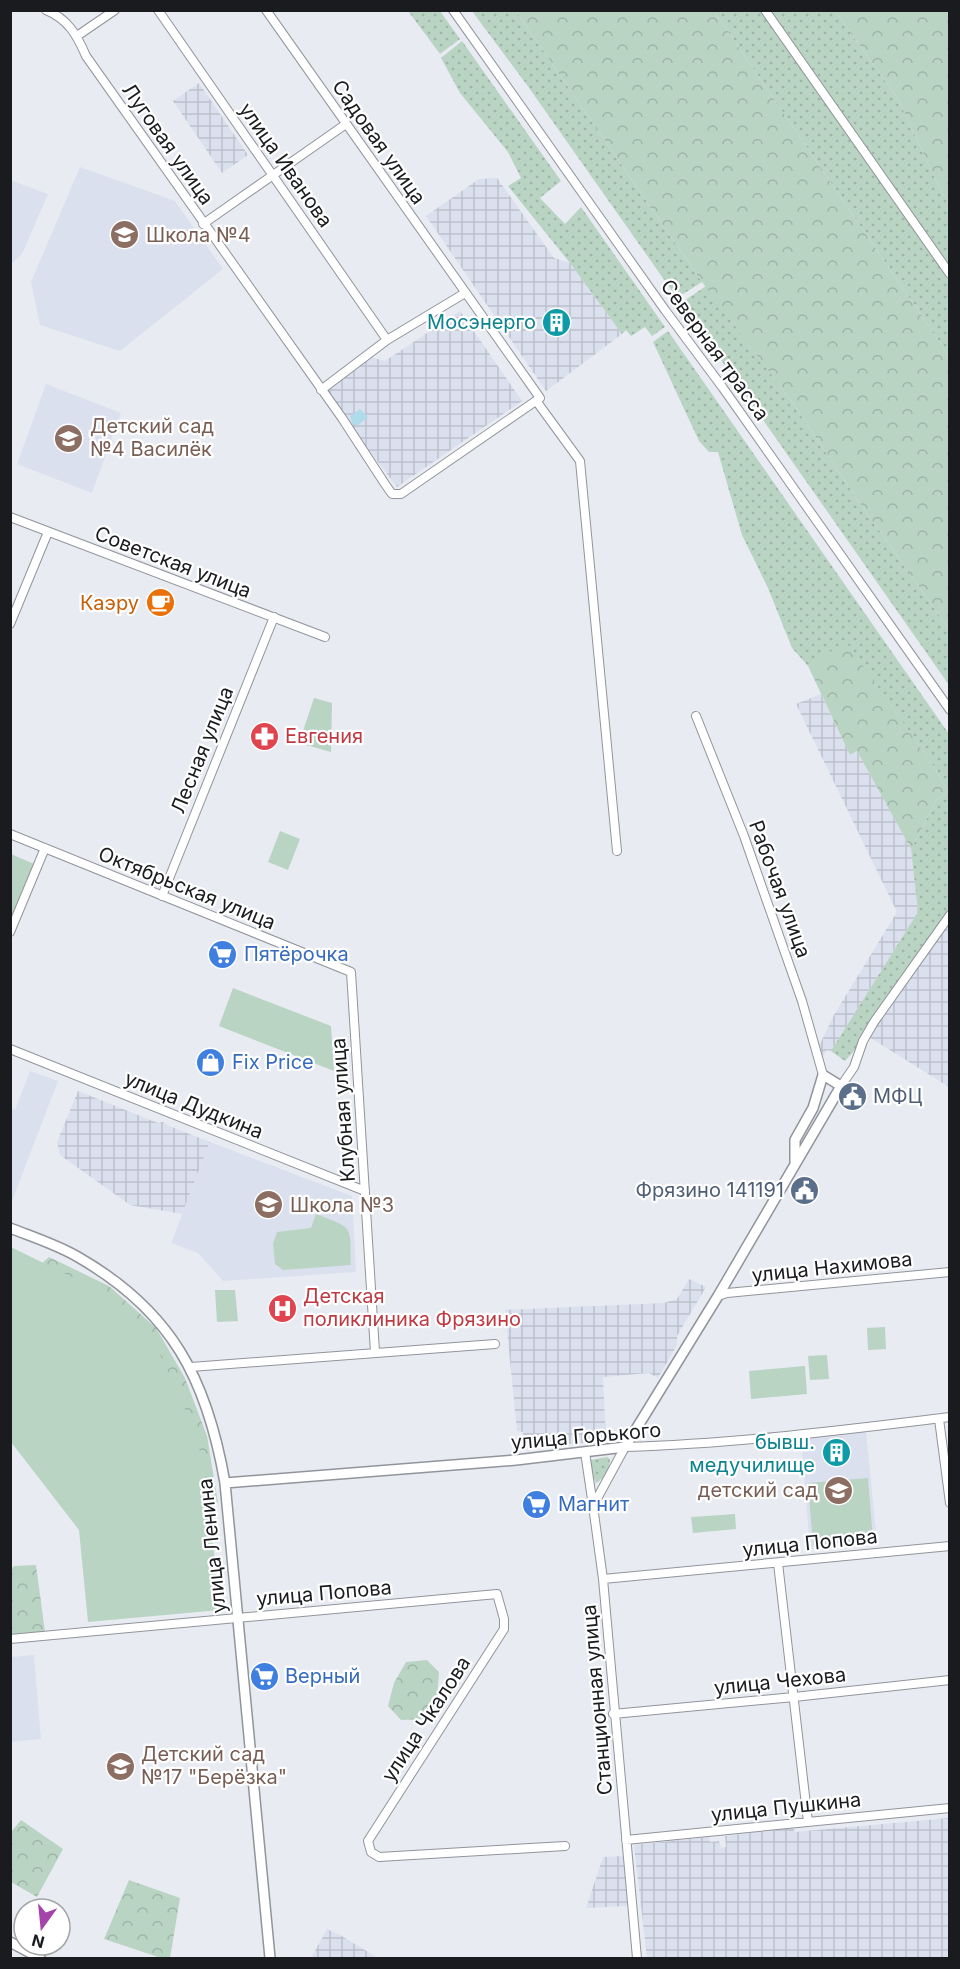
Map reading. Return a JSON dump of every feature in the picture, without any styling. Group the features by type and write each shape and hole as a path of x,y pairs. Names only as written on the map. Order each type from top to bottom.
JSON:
{"street":[{"name":"Луговая улица","path":"46,10 65,20 77,36 86,56 392,494 401,494 537,402"},
{"path":"77,36 115,10"},
{"name":"улица Иванова","path":"158,10 387,339"},
{"name":"Садовая улица","path":"266,10 540,398 537,402"},
{"name":"Северная трасса","path":"453,10 950,710"},
{"path":"765,10 950,274"},
{"path":"203,224 346,124"},
{"path":"321,390 387,339 465,293"},
{"path":"537,402 580,461 617,851"},
{"name":"Советская улица","path":"10,517 325,637"},
{"path":"10,624 48,532"},
{"name":"Лесная улица","path":"162,896 274,618"},
{"name":"Рабочая улица","path":"696,716 748,847 802,1001 823,1075"},
{"name":"Октябрьская улица","path":"10,834 351,972"},
{"path":"10,932 45,849"},
{"path":"593,1506 624,1447 718,1296 795,1162 854,1067 863,1041 874,1022 950,915"},
{"name":"Клубная улица","path":"351,972 375,1353"},
{"name":"улица Дудкина","path":"10,1049 365,1191"},
{"path":"795,1162 795,1140 813,1108 823,1075 841,1086"},
{"name":"улица Ленина","path":"10,1228 76,1256 110,1277 140,1301 168,1331 191,1367 210,1416 225,1483 270,1959"},
{"name":"улица Нахимова","path":"718,1296 950,1272"},
{"path":"191,1367 495,1344"},
{"name":"улица Горького","path":"225,1483 516,1460 624,1447 653,1448 700,1444 950,1417"},
{"path":"939,1419 950,1503"},
{"name":"Станционная улица","path":"585,1452 603,1579 613,1714 637,1959"},
{"name":"улица Попова","path":"603,1579 950,1546"},
{"path":"778,1563 808,1822"},
{"name":"улица Попова","path":"10,1639 496,1594"},
{"name":"улица Чкалова","path":"496,1594 504,1619 504,1629 368,1841 371,1852 379,1857 565,1846"},
{"name":"улица Чехова","path":"613,1714 950,1680"},
{"name":"улица Пушкина","path":"626,1840 950,1808"},
{"path":"10,1942 40,1959"}],"shaded area":[{"path":"199,83 248,155 222,173 173,101"},
{"name":"Школа №4","path":"80,167 175,201 223,269 120,351 40,325 31,282"},
{"path":"497,178 554,258 570,263 622,334 546,391 426,216 479,179"},
{"path":"10,180 48,194 22,254 11,264"},
{"path":"460,311 522,401 397,487 327,391 370,357 385,361"},
{"name":"Детский сад №4 Василёк","path":"46,384 121,413 92,493 17,464"},
{"path":"821,694 850,755 857,751 911,849 918,912 831,1051 827,1050 823,1056 819,1046 834,1015 897,912 796,704"},
{"path":"949,921 949,1087 869,1037"},
{"path":"30,1071 58,1081 11,1204 11,1108 15,1110"},
{"path":"78,1091 210,1142 182,1214 130,1205 60,1155 57,1142"},
{"name":"Школа №3","path":"210,1142 352,1196 356,1272 223,1281 198,1253 171,1243"},
{"path":"689,1279 706,1287 677,1336 677,1345 658,1378 649,1373 603,1377 606,1441 524,1448 523,1432 517,1431 505,1310 664,1303 677,1299"},
{"name":"детский сад","path":"866,1431 877,1543 810,1549 801,1437"},
{"path":"34,1655 41,1739 11,1742 11,1657"},
{"path":"949,1818 949,1958 647,1958 634,1845 709,1837 710,1842 719,1841 721,1848 726,1847 725,1836 793,1828 795,1832"},
{"path":"623,1856 628,1906 586,1908 603,1857"},
{"path":"327,1929 340,1935 378,1958 311,1958"}],"green space":[{"path":"408,11 440,11 460,39 440,54"},
{"path":"472,11 516,11 702,282 677,298"},
{"path":"516,11 714,11 949,356 949,629 794,405 702,282"},
{"path":"714,11 835,11 898,99 949,204 949,356"},
{"path":"835,11 949,11 949,204 898,99"},
{"path":"462,41 561,181 540,198 565,224 581,207 665,327 652,336 645,327 631,336 626,330 622,334 570,263 508,186 521,178 508,152 460,93 441,58"},
{"path":"706,286 794,405 949,629 949,685 681,303"},
{"path":"668,331 949,734 949,915 863,1041 845,1061 831,1051 918,912 911,849 937,799 948,792 935,768 846,643 808,666 792,648 768,588 742,535 718,452 709,452 699,441 653,342"},
{"path":"846,642 935,768 948,792 937,799 911,849 857,751 850,755 808,666"},
{"path":"314,698 332,703 331,752 299,743"},
{"path":"280,831 300,839 288,870 268,862"},
{"path":"11,854 34,864 11,920"},
{"path":"233,988 331,1026 334,1071 219,1026"},
{"path":"316,1214 348,1230 351,1242 351,1265 283,1270 275,1264 273,1244 277,1232 311,1228"},
{"path":"11,1247 100,1291 153,1339 196,1434 207,1484 220,1610 88,1622 79,1530 11,1442"},
{"path":"49,1257 109,1286 156,1328 185,1378 207,1436 218,1503 204,1504 29,1275"},
{"path":"215,1290 235,1290 238,1321 217,1322"},
{"path":"885,1327 886,1349 868,1350 867,1328"},
{"path":"827,1355 829,1379 810,1380 808,1356"},
{"path":"805,1366 807,1394 751,1399 749,1371"},
{"path":"607,1457 610,1462 607,1470 596,1483 591,1471 591,1460"},
{"path":"868,1478 873,1540 813,1545 808,1483"},
{"path":"735,1514 736,1529 693,1533 691,1517"},
{"path":"36,1565 45,1632 11,1635 11,1569 14,1566"},
{"path":"427,1660 439,1672 437,1700 423,1719 401,1720 388,1706 394,1683 406,1662"},
{"path":"21,1820 63,1849 37,1897 11,1882 11,1832"},
{"path":"129,1880 180,1898 170,1958 161,1958 104,1939"}],"water":[{"path":"360,409 368,417 357,426 352,423 350,416"}],"place":[{"name":"Школа №4","path":"125,235"},
{"name":"Мосэнерго","path":"557,322"},
{"name":"Детский сад №4 Василёк","path":"69,438"},
{"name":"Каэру","path":"160,603"},
{"name":"Евгения","path":"264,736"},
{"name":"Пятёрочка","path":"223,954"},
{"name":"Fix Price","path":"211,1062"},
{"name":"МФЦ","path":"852,1096"},
{"name":"Фрязино 141191","path":"805,1190"},
{"name":"Школа №3","path":"269,1205"},
{"name":"Детская поликлиника Фрязино","path":"282,1308"},
{"name":"бывш. медучилище","path":"836,1453"},
{"name":"детский сад","path":"839,1490"},
{"name":"Магнит","path":"537,1504"},
{"name":"Верный","path":"264,1676"},
{"name":"Детский сад №17 \"Берёзка\"","path":"120,1766"}]}
